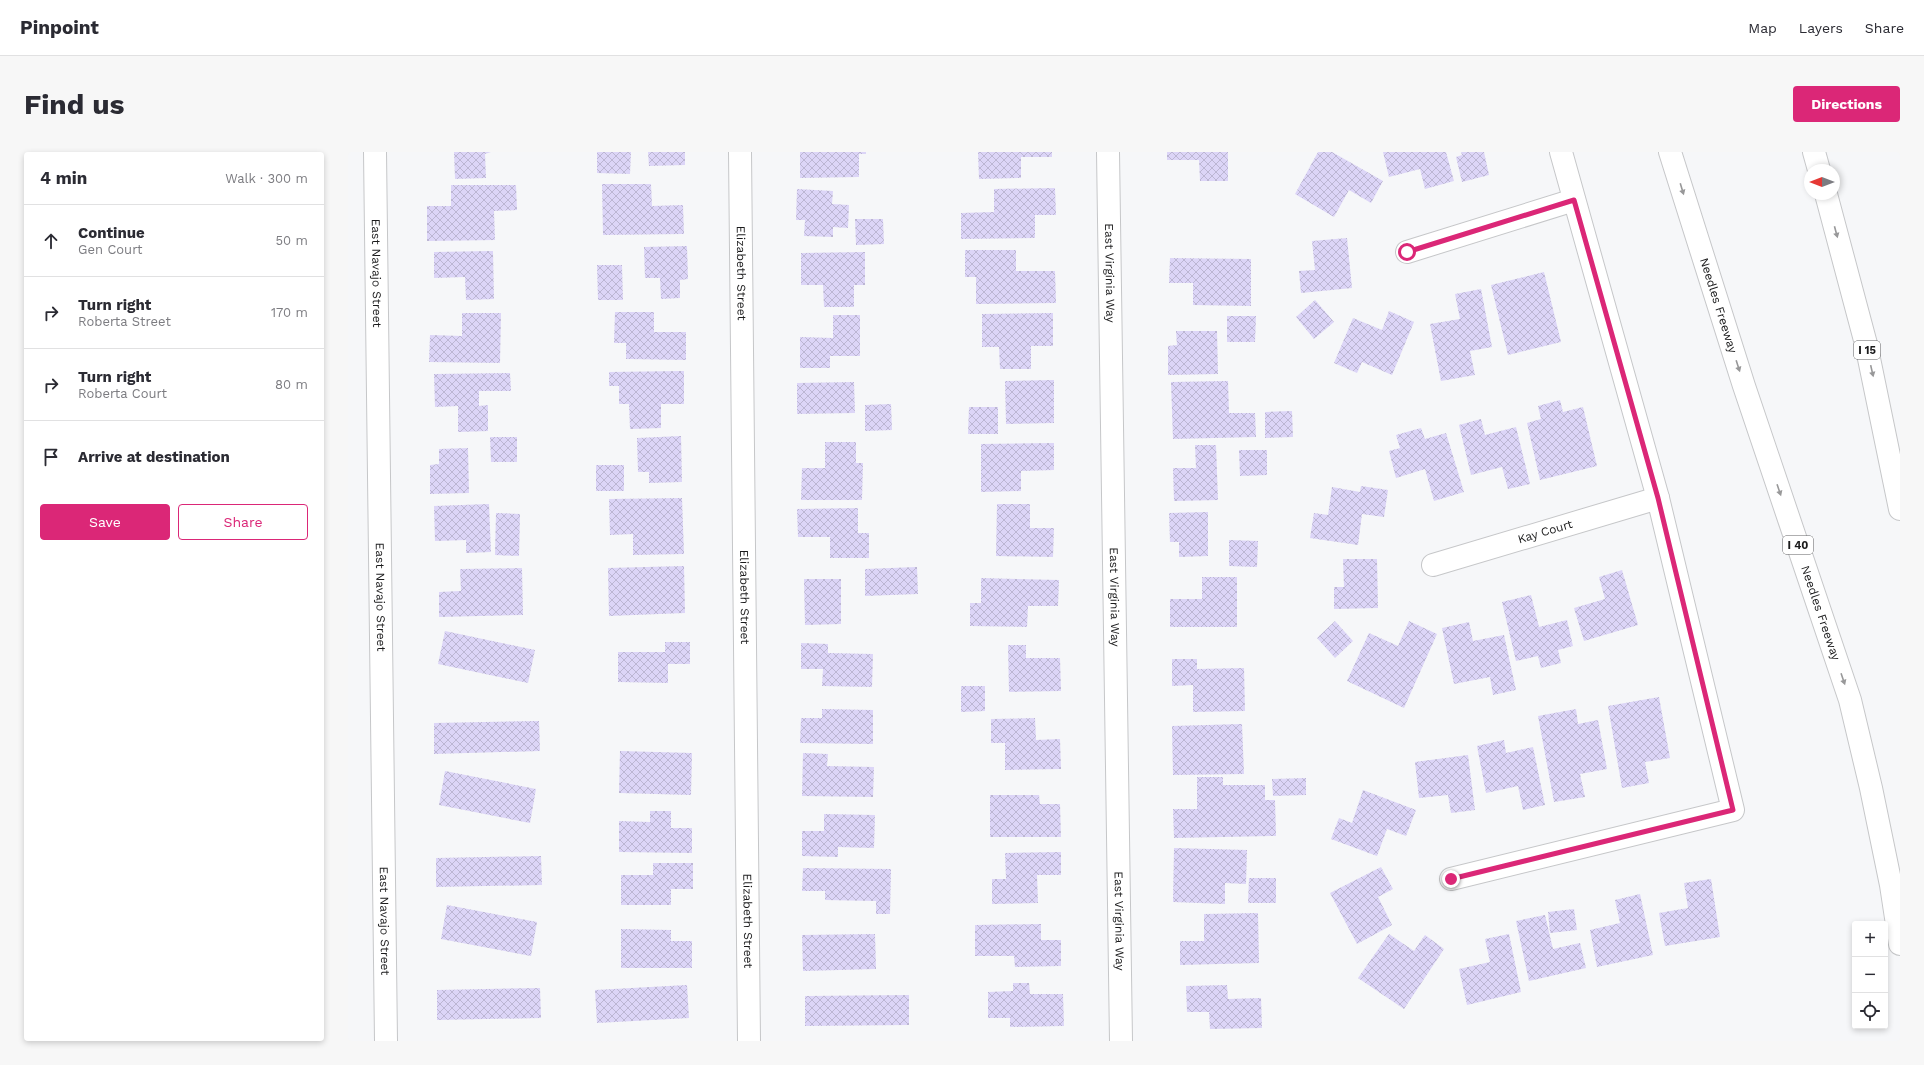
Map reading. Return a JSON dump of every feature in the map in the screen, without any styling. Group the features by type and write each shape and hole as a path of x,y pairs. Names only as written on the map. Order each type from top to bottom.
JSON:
{"main road":[{"name":"East Navajo Street","path":"375,152 386,1041"},
{"name":"Elizabeth Street","path":"740,152 749,1041"},
{"name":"East Virginia Way","path":"1108,152 1121,1041"},
{"path":"1451,879 1733,810 1658,498 1561,152"},
{"name":"Needles Freeway","path":"1670,152 1742,378 1850,700 1873,795 1891,885 1900,944"},
{"path":"1814,152 1817,164"},
{"path":"1407,252 1574,200"},
{"name":"I 15","path":"1828,200 1866,344 1900,509"},
{"name":"Kay Court","path":"1433,565 1658,498"}],"building":[{"path":"454,152 491,152 485,154 486,178 455,179"},
{"path":"597,152 631,152 630,174 597,173"},
{"path":"648,152 685,152 685,165 649,166"},
{"path":"800,152 866,152 866,154 859,154 859,177 800,178"},
{"path":"978,152 1052,152 1052,157 1021,157 1021,178 979,179"},
{"path":"1167,152 1228,152 1228,181 1200,181 1199,160 1167,160"},
{"path":"1318,152 1332,152 1383,181 1371,203 1349,190 1334,217 1295,194"},
{"path":"1383,152 1446,152 1454,181 1425,189 1420,169 1389,177"},
{"path":"1461,152 1484,152 1489,175 1462,182 1456,157 1462,155"},
{"path":"602,184 651,184 652,206 683,205 684,234 603,235"},
{"path":"451,185 516,185 517,210 494,211 495,240 427,241 427,206 451,206"},
{"path":"1055,188 1056,215 1035,215 1035,238 961,239 961,213 994,212 994,189"},
{"path":"797,189 833,191 832,204 849,205 848,228 833,227 833,237 804,236 805,220 796,220"},
{"path":"855,219 883,219 884,244 856,245"},
{"path":"1347,238 1352,288 1301,293 1299,271 1315,270 1312,241"},
{"path":"687,246 688,279 680,280 680,298 661,299 660,278 645,278 644,247"},
{"path":"965,250 1016,250 1016,271 1055,271 1056,303 976,304 976,277 965,277"},
{"path":"493,251 494,299 466,300 465,277 434,278 434,252"},
{"path":"865,252 865,285 854,285 854,307 824,307 823,285 801,285 801,253"},
{"path":"1170,258 1251,259 1251,306 1193,305 1193,283 1169,283"},
{"path":"597,265 622,265 623,300 598,300"},
{"path":"1544,272 1561,342 1508,355 1491,285"},
{"path":"1481,289 1492,347 1470,351 1475,375 1441,381 1430,324 1460,319 1455,294"},
{"path":"1315,300 1334,322 1314,339 1296,317"},
{"path":"1389,311 1414,322 1392,375 1362,362 1357,373 1334,363 1353,318 1382,330"},
{"path":"615,312 654,312 654,332 686,332 686,360 626,359 626,343 614,343"},
{"path":"462,313 501,313 500,363 429,362 430,335 462,336"},
{"path":"1053,313 1053,346 1031,346 1031,369 1000,369 999,347 982,347 982,314"},
{"path":"833,315 860,315 860,356 830,356 830,368 800,368 800,337 833,338"},
{"path":"1227,316 1256,316 1255,342 1227,342"},
{"path":"1176,331 1217,331 1218,374 1168,375 1168,346 1177,345"},
{"path":"684,371 684,404 661,404 661,428 630,429 629,404 619,404 619,386 609,386 609,372"},
{"path":"510,373 511,391 479,391 479,406 488,405 488,431 458,432 458,406 435,407 434,374"},
{"path":"1054,380 1054,423 1006,424 1005,381"},
{"path":"1228,381 1229,413 1255,413 1256,437 1173,439 1171,382"},
{"path":"854,382 855,413 797,414 797,383"},
{"path":"1560,400 1563,412 1583,407 1597,466 1540,480 1527,423 1541,419 1538,406"},
{"path":"891,404 892,430 865,431 865,405"},
{"path":"969,407 998,407 998,434 968,434"},
{"path":"1292,411 1293,437 1265,438 1265,412"},
{"path":"1481,419 1485,435 1516,427 1530,484 1508,489 1502,467 1471,475 1459,425"},
{"path":"1421,428 1425,439 1446,433 1464,492 1434,501 1425,469 1396,478 1389,451 1400,448 1396,435"},
{"path":"681,436 682,482 649,483 649,472 638,472 637,438"},
{"path":"490,437 517,437 517,462 491,462"},
{"path":"825,442 856,442 856,463 863,463 862,500 801,500 802,468 825,468"},
{"path":"1054,443 1054,470 1021,471 1021,491 981,492 981,444"},
{"path":"1195,445 1216,445 1218,500 1174,501 1173,468 1196,468"},
{"path":"468,448 469,493 430,494 430,465 439,464 439,449"},
{"path":"1239,450 1267,450 1267,475 1240,476"},
{"path":"596,465 624,465 624,491 596,491"},
{"path":"1361,486 1388,490 1384,517 1362,514 1358,545 1310,538 1314,513 1328,515 1332,487 1360,492"},
{"path":"682,498 684,554 633,555 633,534 610,535 609,499"},
{"path":"489,504 491,552 466,553 466,540 435,541 434,506"},
{"path":"997,504 1030,504 1030,528 1054,528 1053,557 996,556"},
{"path":"858,508 858,533 869,533 869,558 830,558 830,537 798,537 797,509"},
{"path":"1208,512 1208,556 1179,557 1179,542 1170,542 1169,513"},
{"path":"496,513 520,514 519,556 495,555"},
{"path":"1229,540 1258,541 1257,567 1229,566"},
{"path":"1343,559 1377,559 1378,608 1334,609 1334,587 1344,587"},
{"path":"684,566 685,613 609,616 608,568"},
{"path":"917,567 918,594 865,596 865,569"},
{"path":"522,568 523,615 439,617 439,592 461,591 460,569"},
{"path":"1622,570 1638,625 1584,641 1574,608 1605,599 1599,577"},
{"path":"1202,577 1237,577 1237,627 1170,627 1170,599 1202,599"},
{"path":"981,578 1059,580 1058,606 1028,606 1027,627 970,626 970,603 981,603"},
{"path":"804,579 841,579 841,624 805,625"},
{"path":"1531,595 1539,627 1567,620 1573,646 1558,650 1561,663 1541,668 1538,656 1516,661 1502,602"},
{"path":"1335,621 1353,641 1335,658 1317,638"},
{"path":"1409,621 1437,634 1404,708 1347,681 1369,633 1398,646"},
{"path":"1469,622 1473,641 1504,635 1516,690 1493,695 1490,677 1454,684 1442,628"},
{"path":"445,631 535,650 528,683 438,664"},
{"path":"665,642 690,642 690,664 668,664 668,683 618,682 618,652 665,652"},
{"path":"801,643 828,644 828,653 873,654 872,687 822,686 823,669 801,669"},
{"path":"1008,645 1026,645 1026,658 1060,658 1061,691 1009,692"},
{"path":"1172,659 1197,659 1197,669 1244,668 1245,711 1193,712 1193,685 1172,686"},
{"path":"961,686 985,686 985,711 961,712"},
{"path":"1659,697 1670,758 1645,762 1649,783 1622,788 1608,706"},
{"path":"822,709 873,710 873,744 800,743 801,718 822,718"},
{"path":"1576,709 1578,724 1598,720 1607,769 1580,774 1585,797 1554,802 1538,716"},
{"path":"1035,718 1036,740 1060,739 1061,769 1005,770 1005,743 991,743 991,719"},
{"path":"539,721 540,751 434,754 434,723"},
{"path":"1242,724 1244,774 1173,775 1172,726"},
{"path":"1504,740 1506,753 1533,747 1545,805 1523,810 1518,786 1486,793 1477,746"},
{"path":"620,751 692,753 691,795 619,793"},
{"path":"803,753 828,754 827,766 874,767 873,797 802,796"},
{"path":"1468,755 1475,810 1451,813 1448,795 1419,798 1415,762"},
{"path":"445,771 536,789 530,823 439,805"},
{"path":"1197,777 1223,777 1223,785 1265,785 1265,800 1275,800 1276,836 1174,838 1173,809 1197,809"},
{"path":"1306,778 1306,795 1273,796 1272,779"},
{"path":"1363,790 1416,810 1406,836 1387,829 1377,856 1331,839 1339,818 1352,823"},
{"path":"990,795 1039,795 1040,804 1060,804 1061,837 990,837"},
{"path":"650,811 671,811 671,828 692,828 692,853 619,852 619,821 650,822"},
{"path":"824,814 875,815 874,848 838,847 838,857 802,856 802,831 824,831"},
{"path":"1174,848 1247,850 1246,884 1225,883 1225,904 1173,902"},
{"path":"1061,852 1061,875 1037,875 1038,903 992,904 992,879 1006,879 1005,853"},
{"path":"541,856 542,885 436,887 436,858"},
{"path":"653,863 693,863 693,889 671,889 671,905 621,905 621,875 653,875"},
{"path":"1381,867 1393,889 1378,897 1392,925 1357,944 1330,893"},
{"path":"803,868 891,869 890,914 876,914 876,901 825,900 825,891 802,891"},
{"path":"1249,878 1276,878 1276,903 1248,903"},
{"path":"1711,879 1720,937 1665,946 1659,913 1688,908 1684,883"},
{"path":"1640,894 1653,955 1597,967 1590,930 1620,923 1615,900"},
{"path":"447,905 537,922 531,956 441,939"},
{"path":"1574,909 1577,930 1550,933 1548,912"},
{"path":"1258,913 1259,963 1180,965 1180,941 1204,941 1204,914"},
{"path":"1545,915 1553,949 1580,943 1586,968 1529,981 1516,921"},
{"path":"1041,924 1041,940 1061,940 1061,966 1015,967 1014,956 975,956 975,925"},
{"path":"621,929 671,930 671,941 692,941 692,968 621,968"},
{"path":"875,934 876,969 803,971 802,935"},
{"path":"1389,934 1414,951 1425,935 1444,949 1404,1009 1358,978"},
{"path":"1509,934 1521,992 1467,1005 1459,969 1490,962 1485,939"},
{"path":"1013,983 1029,983 1030,994 1063,994 1064,1026 1010,1027 1010,1018 988,1018 988,992 1013,991"},
{"path":"687,985 689,1018 597,1023 595,990"},
{"path":"1227,985 1228,999 1261,998 1262,1028 1210,1029 1209,1012 1187,1012 1186,986"},
{"path":"540,988 541,1018 437,1020 437,990"},
{"path":"909,995 909,1025 805,1026 805,996"}],"route":[{"path":"1407,252 1574,200 1658,498 1733,810 1451,879"}]}
